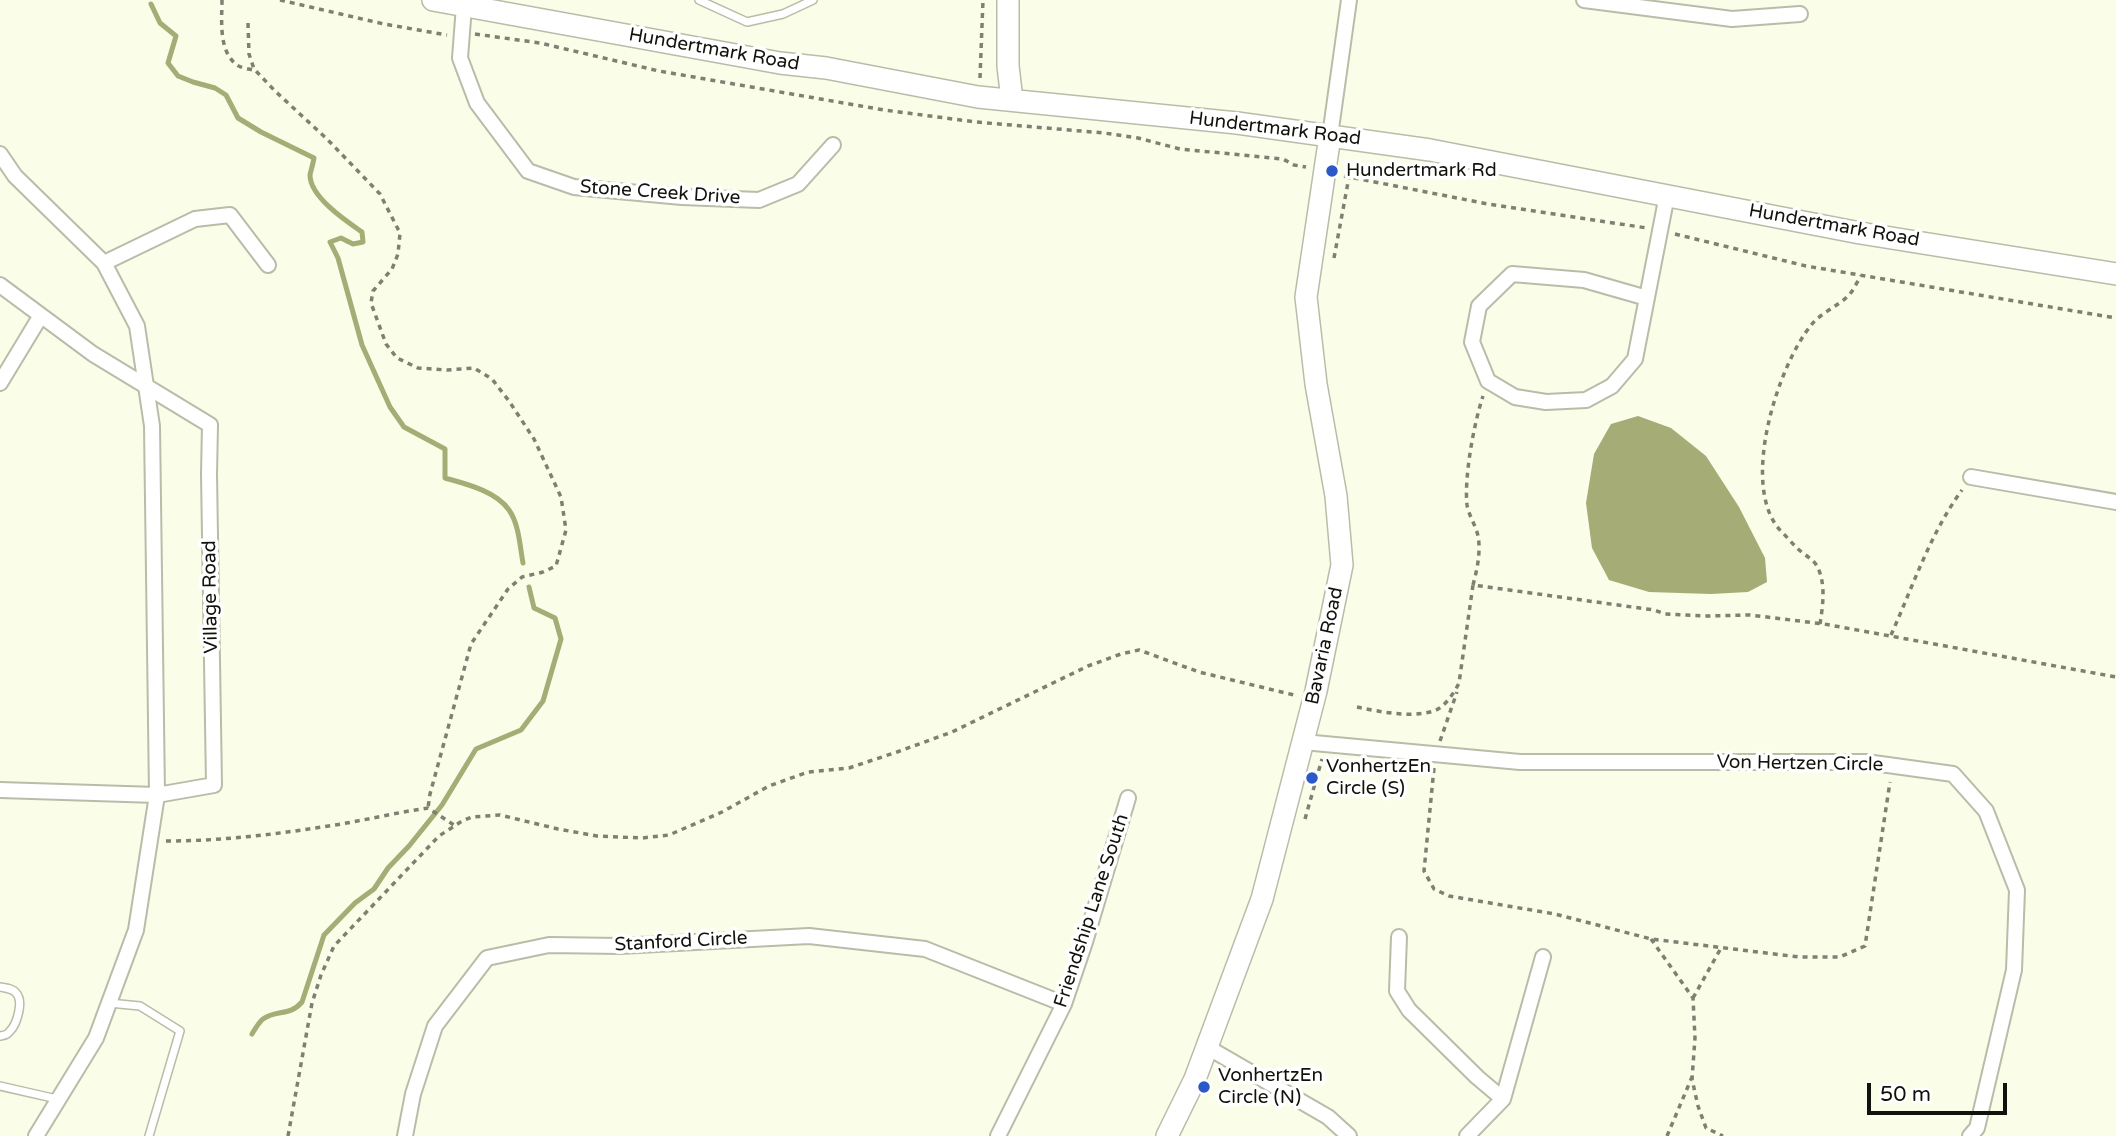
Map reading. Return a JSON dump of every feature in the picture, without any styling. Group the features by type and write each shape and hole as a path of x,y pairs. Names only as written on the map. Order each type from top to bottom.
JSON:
{"street":[{"name":"Hundertmark Road","path":"433,0 465,3 780,64 826,68 978,97 1237,123 1430,150 1860,233 2116,274"},
{"path":"1008,0 1007,66 1012,100"},
{"path":"1330,136 1349,0"},
{"path":"1584,0 1732,19 1800,14"},
{"name":"Stone Creek Drive","path":"465,3 460,58 477,103 528,171 574,187 682,197 759,200 798,184 833,145"},
{"name":"Bavaria Road","path":"1167,1136 1195,1079 1262,899 1316,691 1342,565 1336,496 1316,384 1306,297 1330,136"},
{"path":"0,154 15,176 104,263 137,326 152,426 157,795 136,930 96,1038 36,1136"},
{"path":"1647,298 1584,280 1512,274 1479,306 1472,342 1488,381 1515,397 1546,402 1586,400 1612,386 1635,359 1661,230 1667,195"},
{"path":"104,263 195,219 230,215 268,265"},
{"path":"0,285 40,317 146,387"},
{"path":"0,383 40,317"},
{"name":"Village Road","path":"146,387 210,425 214,785 157,795"},
{"path":"1971,477 2116,502"},
{"name":"Von Hertzen Circle","path":"1303,741 1520,762 1866,762 1953,774 1986,811 2017,890 2014,970 1977,1128 1970,1136"},
{"path":"0,790 157,795"},
{"name":"Friendship Lane South","path":"998,1136 1064,1003 1128,799"},
{"name":"Stanford Circle","path":"405,1136 413,1094 435,1026 487,958 549,945 632,946 822,937 925,949 1064,1003"},
{"path":"1399,937 1397,990 1409,1010 1503,1099"},
{"path":"1467,1136 1503,1099 1544,957"},
{"path":"1206,1047 1328,1116 1349,1136"}],"lane":[{"path":"699,0 747,22 783,14 813,0"},
{"path":"0,987 16,992 20,1003 13,1027 9,1033 0,1036"},
{"path":"109,1003 140,1006 180,1031 149,1136"},
{"path":"0,1086 58,1100"}],"path":[{"path":"222,0 226,50 237,66 255,70"},
{"path":"280,0 441,35 483,34 540,43 659,71 870,108 975,122 1138,138 1180,149 1283,159 1294,165 1488,204 1661,230 1806,266 2116,318"},
{"path":"978,97 983,0"},
{"path":"248,23 249,54 255,70 380,194 400,233 398,254 392,269 373,291 371,303 386,344 397,358 418,368 474,368 492,379 534,439 561,497 566,530 556,566 522,577 508,589 471,644 428,808"},
{"path":"1820,624 1822,581 1816,564 1776,525 1765,497 1762,475 1765,441 1774,401 1800,341 1814,322 1851,293 1861,276"},
{"path":"1488,381 1477,419 1468,479 1467,506 1478,536 1479,557 1460,683 1435,754 1424,871 1434,889 1449,897 1555,914 1651,939 1799,957 1840,957 1865,946 1891,766"},
{"path":"1891,635 1946,512 1971,477"},
{"path":"1474,585 1654,610 1665,614 1750,615 1820,624 2116,677"},
{"path":"288,1136 312,1003 334,946 439,836 472,817 500,815 597,836 642,838 669,835 722,812 769,786 808,772 849,768 952,732 1088,666 1139,650 1199,672 1300,696"},
{"path":"1357,707 1411,714 1436,710 1460,683"},
{"path":"149,841 204,841 245,837 325,827 428,808 454,825"},
{"path":"1651,939 1693,998"},
{"path":"1721,948 1693,998 1695,1038 1692,1076 1706,1128 1723,1136"},
{"path":"1667,1136 1692,1076"}],"shaded area":[{"path":"1638,416 1671,428 1706,456 1739,507 1765,558 1767,582 1748,592 1711,594 1649,592 1609,580 1592,548 1586,503 1594,454 1611,424"}],"waterway":[{"path":"151,4 160,23 176,36 168,63 178,76 215,88 226,95 238,118 314,158 310,175 316,192 330,208 362,232 363,242 353,244 341,238 330,242 338,258 362,345 390,407 404,427 445,449 445,478 489,493 509,510 517,529 523,563"},
{"path":"252,1034 263,1019 292,1010 302,1002 324,935 355,903 374,889 388,868 442,805 476,749 521,730 543,701 561,639 555,618 534,608 529,587"}],"place":[{"name":"Hundertmark Rd","path":"1332,171"},
{"name":"VonhertzEn Circle (S)","path":"1312,778"},
{"name":"VonhertzEn Circle (N)","path":"1204,1087"}]}
